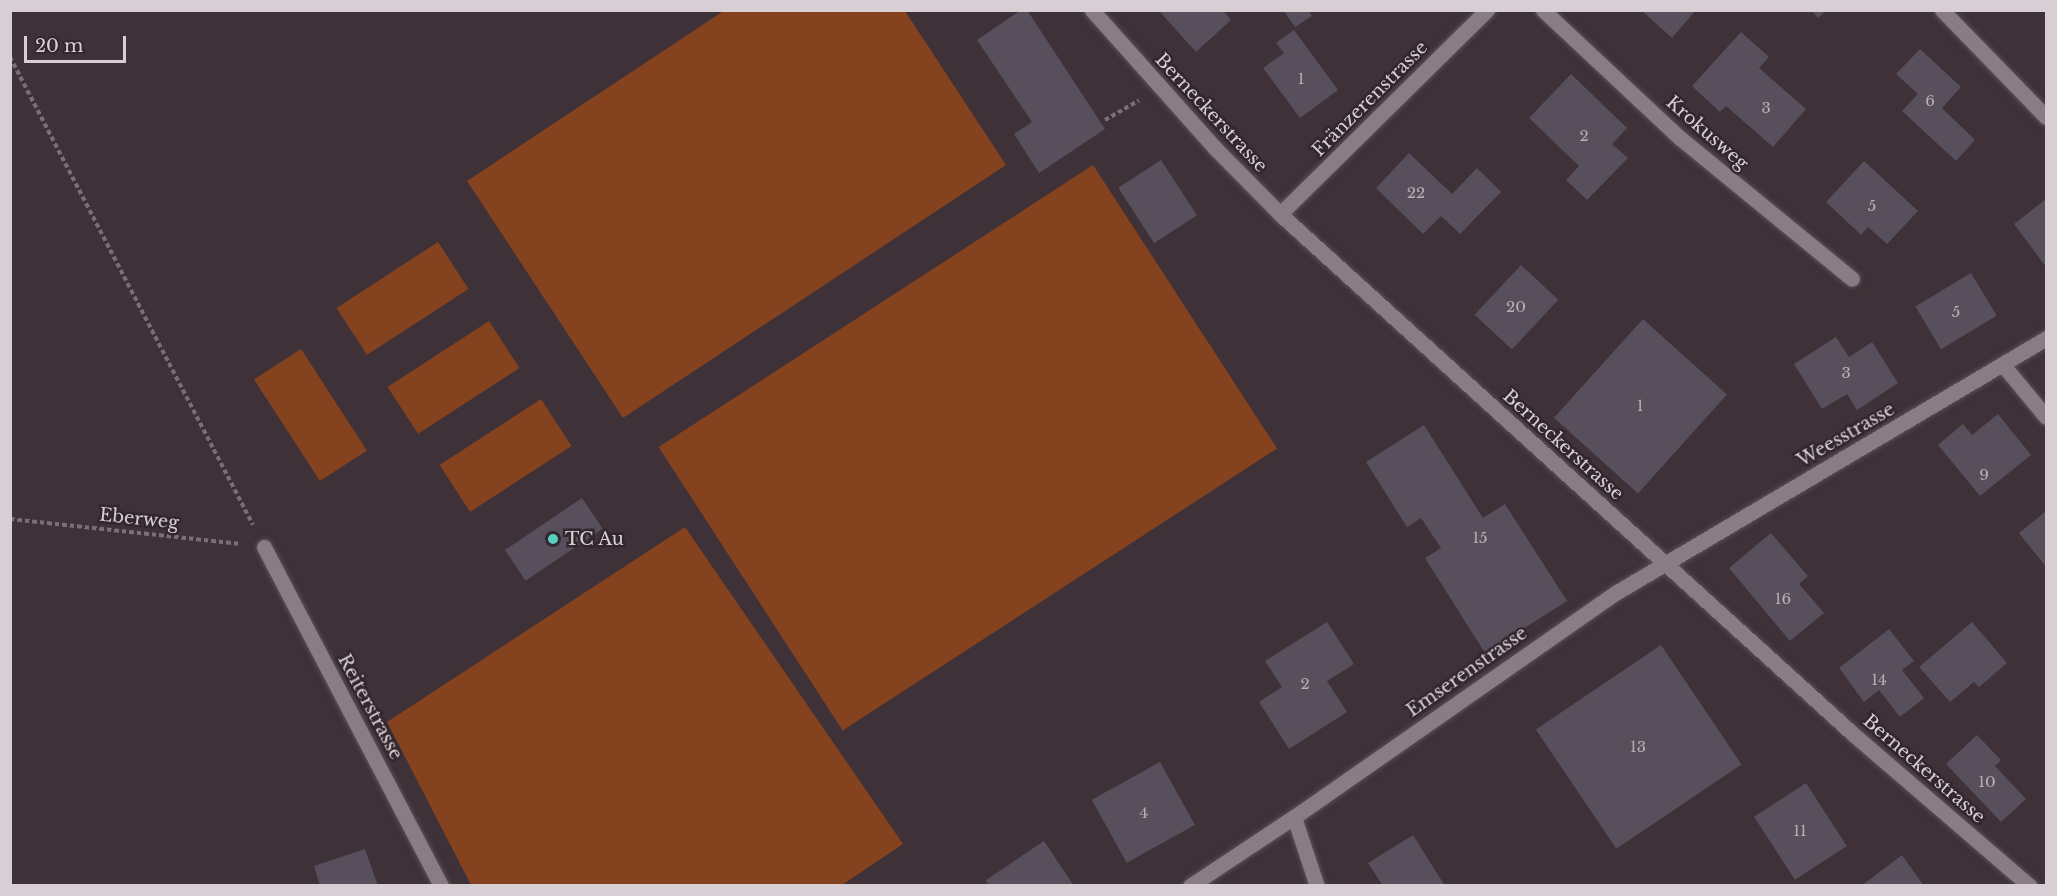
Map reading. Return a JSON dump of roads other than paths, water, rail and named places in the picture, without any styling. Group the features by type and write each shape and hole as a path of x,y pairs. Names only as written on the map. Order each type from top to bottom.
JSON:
{"street":[{"name":"Berneckerstrasse","path":"1092,10 1186,116 1281,214 1853,734 2030,885"},
{"name":"Fränzerenstrasse","path":"1281,214 1487,10"},
{"name":"Krokusweg","path":"1543,10 1680,138 1852,279"},
{"path":"1942,10 2046,117"},
{"name":"Weesstrasse","path":"1665,565 2046,338"},
{"path":"2003,365 2046,417"},
{"name":"Reiterstrasse","path":"264,547 441,885"},
{"name":"Emserenstrasse","path":"1190,885 1294,817 1617,592 1665,565"},
{"path":"1294,817 1317,885"}],"place":[{"name":"TC Au","path":"553,539"}]}
